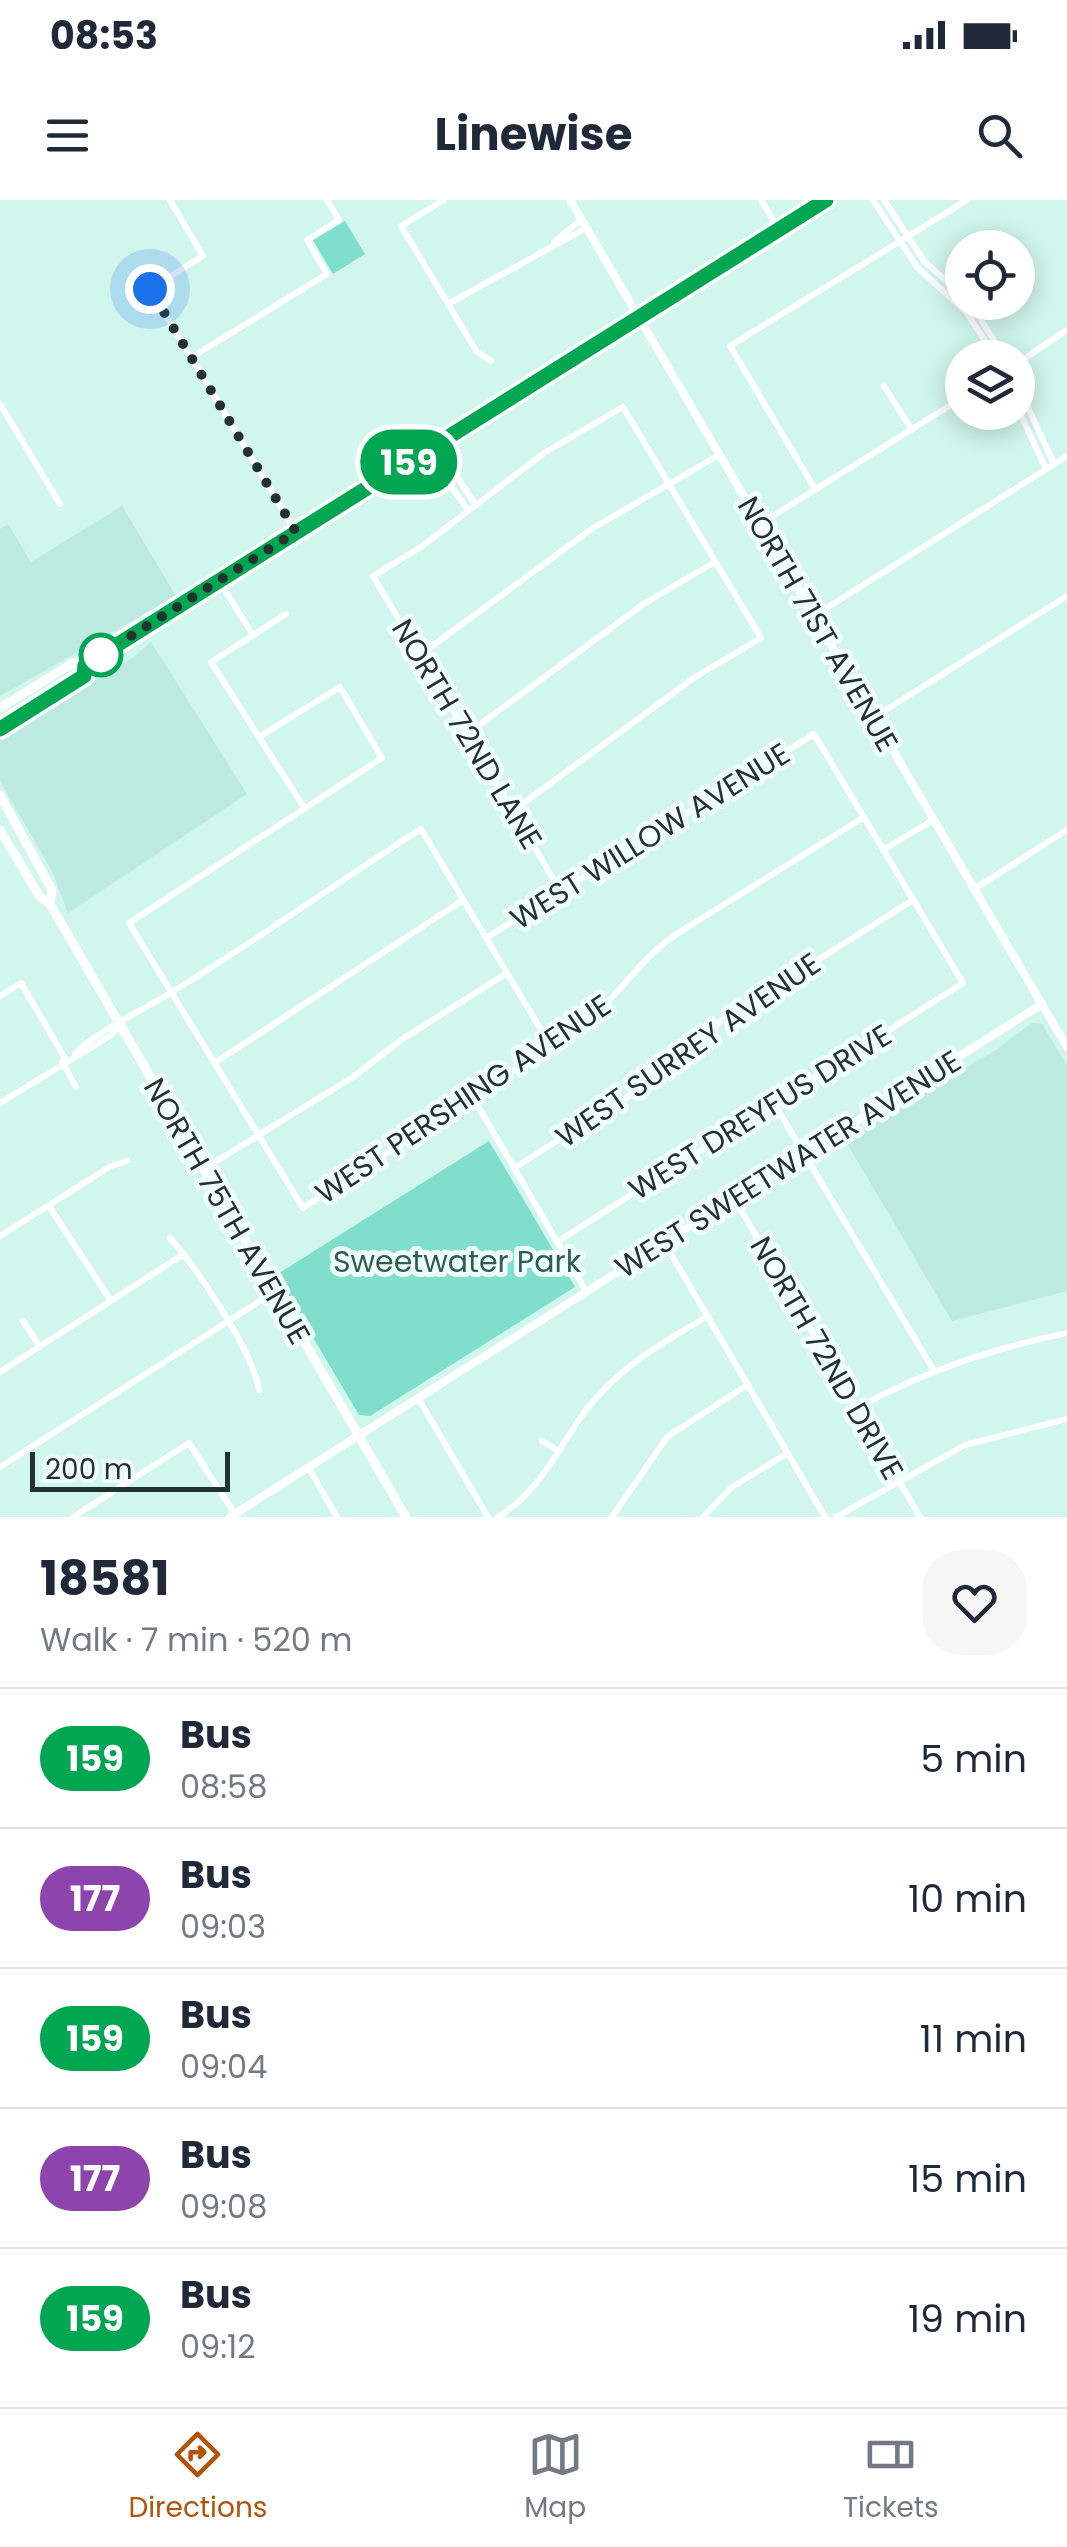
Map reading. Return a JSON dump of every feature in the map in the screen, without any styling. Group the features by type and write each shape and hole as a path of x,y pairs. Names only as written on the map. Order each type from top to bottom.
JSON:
{"main road":[{"path":"0,708 73,663 85,665 826,200"},
{"path":"0,729 84,676 85,665"},
{"name":"NORTH 75TH AVENUE","path":"0,795 52,890 50,904"},
{"name":"NORTH 75TH AVENUE","path":"0,830 40,897 50,904 406,1517"}],"street":[{"path":"170,200 203,256 148,290 296,532"},
{"path":"192,357 327,274 307,240 339,220 327,200"},
{"path":"444,200 401,226 477,352 490,361"},
{"name":"NORTH 71ST AVENUE","path":"570,200 1067,1048"},
{"path":"761,200 779,230"},
{"path":"873,200 916,267 945,288"},
{"path":"884,200 924,261 945,280"},
{"path":"815,489 730,346 968,200"},
{"path":"448,304 583,224"},
{"path":"1035,352 1067,330"},
{"path":"884,386 912,430"},
{"path":"0,404 60,504"},
{"path":"377,574 544,453 623,407 761,638 695,677 513,811"},
{"path":"760,524 945,409"},
{"path":"1035,429 1050,467"},
{"path":"1030,430 1050,467"},
{"path":"431,448 472,507"},
{"path":"420,655 594,528 719,456"},
{"path":"814,616 1067,456"},
{"name":"NORTH 72ND LANE","path":"374,561 377,574 420,655 561,892"},
{"path":"467,734 631,613 715,562"},
{"path":"219,580 253,635"},
{"path":"874,718 1067,596"},
{"path":"286,614 212,662 303,806"},
{"path":"749,645 756,656"},
{"path":"260,737 340,687 382,758 129,923 260,1135"},
{"name":"WEST WILLOW AVENUE","path":"486,938 814,734 864,818"},
{"path":"864,818 914,900"},
{"name":"WEST PERSHING AVENUE","path":"260,1135 304,1208 422,1133 471,1094 611,1002 653,950 864,818"},
{"path":"883,850 933,820"},
{"path":"0,1103 74,1054 110,1036 118,1026 421,829 550,1045"},
{"path":"974,889 1067,830"},
{"path":"216,1062 464,900"},
{"name":"WEST DREYFUS DRIVE","path":"557,1242 964,983 914,900"},
{"name":"WEST SURREY AVENUE","path":"514,1168 645,1086 721,1020 914,900"},
{"name":"WEST WILLOW AVENUE","path":"202,1170 507,973"},
{"path":"0,996 21,984 76,1088"},
{"name":"WEST SWEETWATER AVENUE","path":"232,1515 1042,1004"},
{"path":"471,1094 586,1292"},
{"path":"772,1102 933,1369"},
{"path":"0,1236 111,1166 127,1161"},
{"name":"NORTH 72ND DRIVE","path":"734,1198 920,1517"},
{"path":"50,1206 111,1302"},
{"path":"170,1238 226,1323 256,1375 258,1390"},
{"path":"664,1242 825,1517"},
{"path":"0,1372 184,1254"},
{"path":"0,1467 274,1292"},
{"path":"498,1517 530,1494 587,1408 617,1377 708,1316"},
{"path":"23,1321 40,1347"},
{"path":"856,1408 933,1369 993,1348 1067,1332"},
{"path":"612,1517 667,1437 747,1385"},
{"path":"417,1397 488,1517"},
{"path":"836,1517 965,1445 1067,1419"},
{"path":"542,1442 559,1451"},
{"path":"73,1517 189,1443 232,1515"},
{"path":"703,1517 732,1486 788,1453"},
{"path":"308,1467 338,1517"}],"shaded area":[{"path":"122,506 176,596 0,696 0,529 8,524 31,562"},
{"path":"151,642 247,794 68,913 52,871 0,781 0,738 134,657"},
{"path":"1032,1023 1042,1024 1067,1066 1067,1291 952,1321 845,1140 996,1050"}],"green space":[{"path":"345,221 365,254 333,274 313,240"},
{"name":"Sweetwater Park","path":"489,1141 575,1287 370,1416 359,1415 276,1275"}],"bus line":[{"name":"159","path":"0,729 84,676 85,665 826,200"}],"route":[{"path":"101,655 296,532 150,289"}]}
